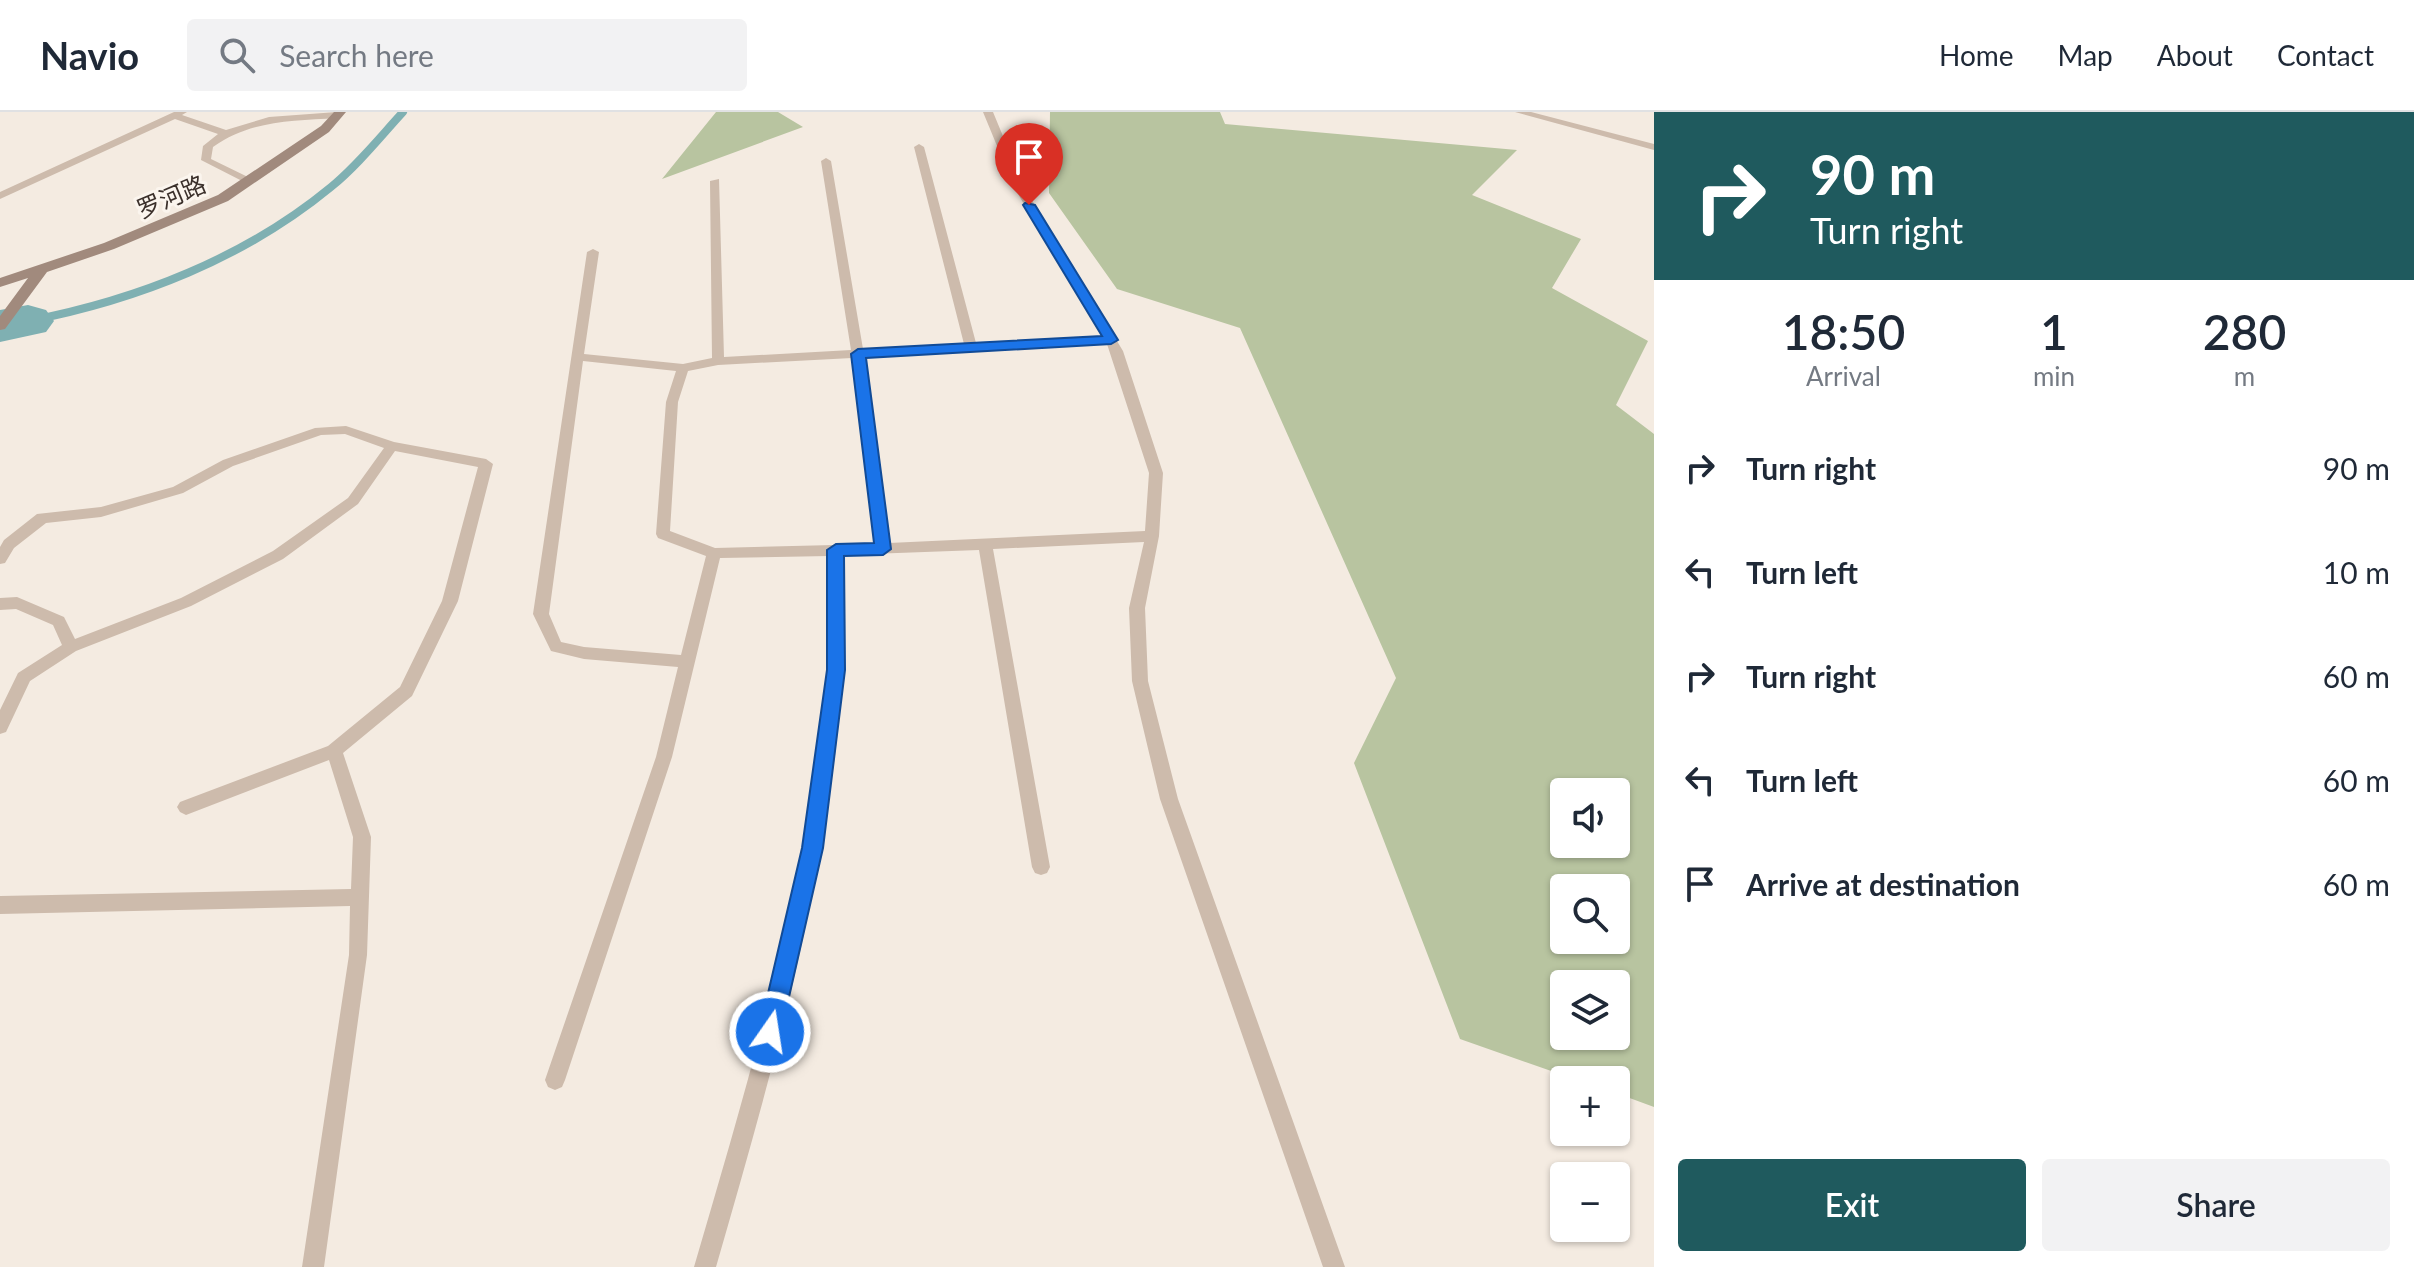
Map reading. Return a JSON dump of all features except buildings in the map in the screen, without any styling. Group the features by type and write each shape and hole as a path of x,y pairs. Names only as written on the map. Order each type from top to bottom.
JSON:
{"main road":[{"name":"罗河路","path":"0,283 109,246 223,198 325,129 338,114"},
{"path":"0,326 42,269"}],"lane":[{"path":"988,112 1019,187 1111,340 1156,473 1152,536 1137,608 1140,681 1169,799 1334,1267"},
{"path":"1527,113 1654,147"},
{"path":"0,196 178,114 224,133"},
{"path":"248,181 206,160 208,146 224,133 247,122 338,114"},
{"path":"919,147 971,348"},
{"path":"826,161 858,354 883,549"},
{"path":"715,181 718,361"},
{"path":"593,252 541,614 556,647 584,653 687,662"},
{"path":"578,357 683,368 718,361 1111,340"},
{"path":"683,368 672,402 663,534 714,553 883,549 1152,536"},
{"path":"0,559 9,544 42,518 101,512 178,490 228,463 320,431 346,430 392,446 486,464 450,601 406,691 334,751 186,807"},
{"path":"0,727 24,677 71,647 186,602 278,555 353,501 392,446"},
{"path":"985,543 1041,867"},
{"path":"705,1267 756,1093 812,848 836,670 836,550"},
{"path":"555,1080 664,757 714,553"},
{"path":"0,604 17,603 59,621 71,647"},
{"path":"313,1267 358,955 362,837 334,751"},
{"path":"0,905 360,897"}],"green space":[{"path":"716,112 778,112 803,127 662,179"},
{"path":"1050,112 1220,112 1225,124 1517,150 1472,195 1581,239 1552,288 1648,341 1616,405 1654,434 1654,1107 1630,1098 1630,1066 1550,1066 1550,1071 1460,1039 1354,763 1396,678 1240,328 1117,289 1049,193"}],"waterway":[{"path":"28,321 149,288 188,273 263,235 341,178 403,112"},
{"path":"0,326 28,321"}],"route":[{"path":"770,1032 812,848 836,670 836,550 883,549 858,354 1111,340 1029,205"}]}
